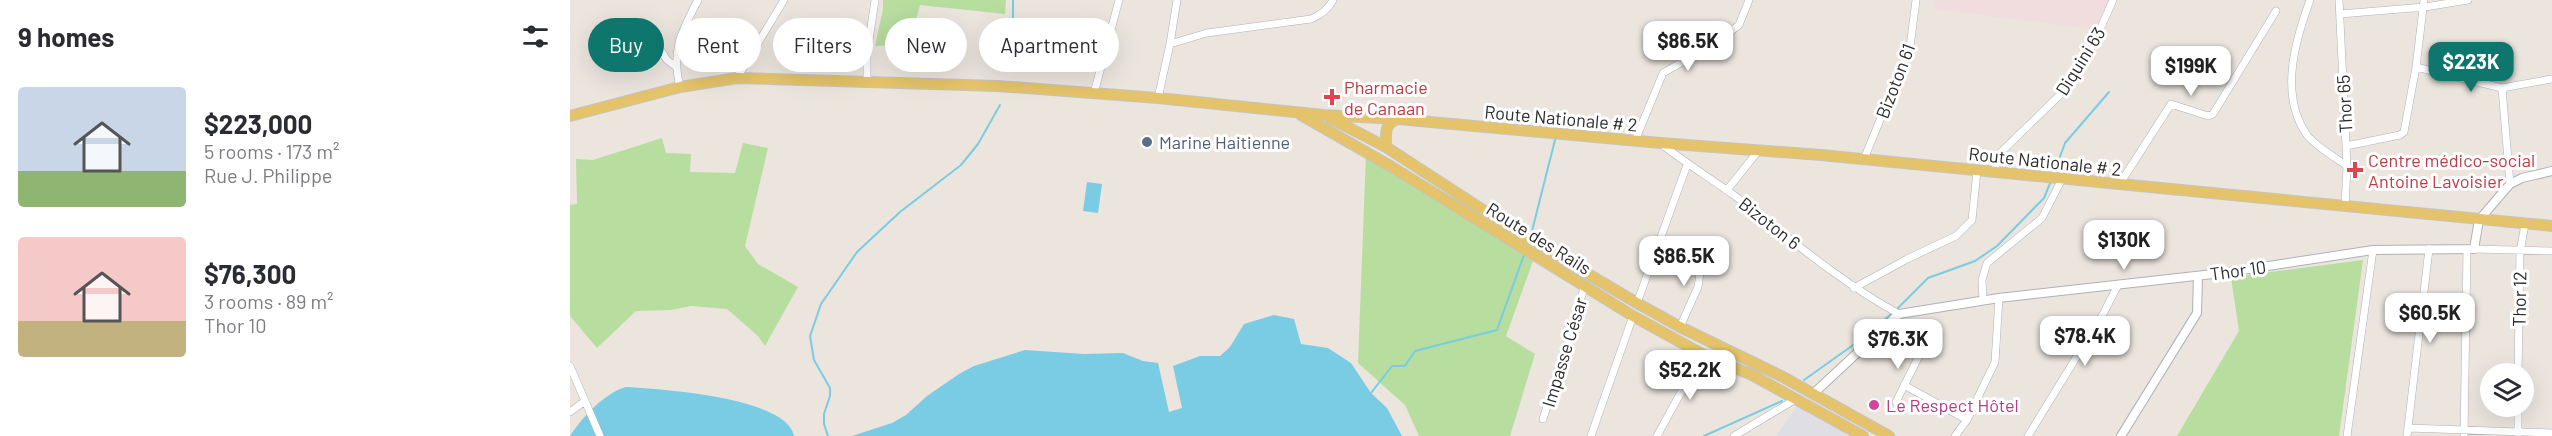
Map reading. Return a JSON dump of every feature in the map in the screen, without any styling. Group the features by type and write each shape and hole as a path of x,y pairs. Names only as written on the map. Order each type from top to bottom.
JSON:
{"main road":[{"name":"Route Nationale # 2","path":"570,116 680,87 737,78 867,80 1158,98 1324,115 1398,119 1864,159 2552,226"},
{"name":"Route des Rails","path":"1295,112 1537,250 1680,327 1783,376 1889,436"},
{"name":"Route des Rails","path":"1324,115 1386,147 1515,237"},
{"path":"1386,147 1388,125 1391,121 1398,119"},
{"name":"Route des Rails","path":"1537,250 1633,316 1702,354 1752,375 1863,436"}],"street":[{"path":"680,87 675,66 678,40 698,0"},
{"path":"737,78 784,0"},
{"path":"867,80 867,54 875,0"},
{"path":"1094,93 1119,0"},
{"path":"1158,98 1177,0"},
{"path":"1170,44 1207,33 1311,19 1321,15 1333,0"},
{"path":"1635,141 1663,73 1714,44 1739,25 1749,0"},
{"name":"Bizoton 61","path":"1864,159 1910,47 1916,0"},
{"name":"Diquini 63","path":"1994,172 2001,153 2065,90 2093,45 2113,0"},
{"path":"2310,0 2294,58 2290,86 2295,107 2307,135 2347,166"},
{"name":"Thor 65","path":"2339,0 2347,166 2345,207"},
{"path":"2340,14 2424,3 2468,0"},
{"path":"2346,146 2400,135 2403,132 2416,66 2424,3"},
{"path":"2119,185 2171,104 2208,116 2213,114 2276,11"},
{"path":"664,55 675,66"},
{"path":"2416,66 2502,88 2552,79"},
{"path":"2502,88 2510,184"},
{"name":"Bizoton 6","path":"1660,143 1687,165 1727,190 1854,288 1899,314"},
{"path":"1727,190 1759,150"},
{"path":"1636,303 1687,165"},
{"path":"1854,288 1956,236 1972,220 1977,171"},
{"path":"2464,433 2471,249 2479,220 2510,184 2522,178 2552,171"},
{"path":"1983,300 1982,280 1987,263 2042,218 2062,179"},
{"name":"Thor 12","path":"2518,363 2520,252 2525,225"},
{"path":"2406,436 2429,249"},
{"path":"2347,436 2373,250"},
{"name":"Thor 10","path":"1899,314 1983,300 2198,276 2373,250 2552,251"},
{"path":"1680,327 1698,287 1703,252"},
{"path":"2121,436 2197,313 2198,276"},
{"name":"Impasse César","path":"1543,419 1585,285"},
{"path":"2028,436 2118,285"},
{"path":"1955,436 1967,420 1995,362 1999,298"},
{"path":"1810,392 1899,314"},
{"path":"1591,436 1633,316"},
{"path":"1896,402 1922,350"},
{"path":"1657,436 1702,354"},
{"path":"570,366 600,436"},
{"path":"1904,385 1967,420"},
{"path":"1734,436 1797,399"},
{"path":"570,412 585,401"},
{"path":"2518,417 2518,435"},
{"path":"2408,428 2518,435 2552,433"}],"shaded area":[{"path":"1935,0 2108,0 2096,29 1933,9"},
{"path":"1801,401 1856,436 1776,436"}],"green space":[{"path":"883,0 1006,0 1005,14 920,5 917,18 885,18 885,45 875,46"},
{"path":"662,138 666,153 691,154 690,172 735,173 743,143 768,148 745,246 758,264 798,287 765,346 758,336 727,309 691,306 671,310 636,311 597,348 570,316 570,205 577,204 576,159 593,160"},
{"path":"1366,155 1533,261 1506,336 1535,354 1510,436 1419,436 1405,405 1358,363"},
{"path":"2363,260 2339,436 2177,436 2239,331 2231,277"}],"water":[{"path":"1087,182 1102,184 1098,213 1083,211"},
{"path":"1274,315 1294,319 1301,344 1328,348 1351,363 1371,393 1387,408 1402,436 852,436 892,423 906,415 927,396 974,366 1025,350 1084,354 1123,353 1143,361 1158,363 1169,412 1182,408 1173,366 1200,356 1220,356 1230,347 1244,324"},
{"path":"626,387 692,393 747,404 770,412 786,423 794,436 570,436 587,414 602,400"}],"waterway":[{"path":"1013,0 1013,18"},
{"path":"2054,173 2065,143 2109,92"},
{"path":"828,436 824,414 830,388 814,360 810,336 821,304 857,252 900,212 961,165 978,144 1000,105"},
{"path":"1531,235 1556,136"},
{"path":"1896,310 1928,278 1975,261 1997,246 2044,198 2051,181"},
{"path":"1371,393 1392,366 1405,366 1415,351 1497,330 1525,252"},
{"path":"1804,380 1870,333 1892,313"},
{"path":"1704,436 1782,401"}],"place":[{"name":"Pharmacie de Canaan","path":"1332,97"},
{"name":"Marine Haitienne","path":"1147,142"},
{"name":"Centre médico-social Antoine Lavoisier","path":"2355,170"},
{"name":"Le Respect Hôtel","path":"1874,405"}]}
